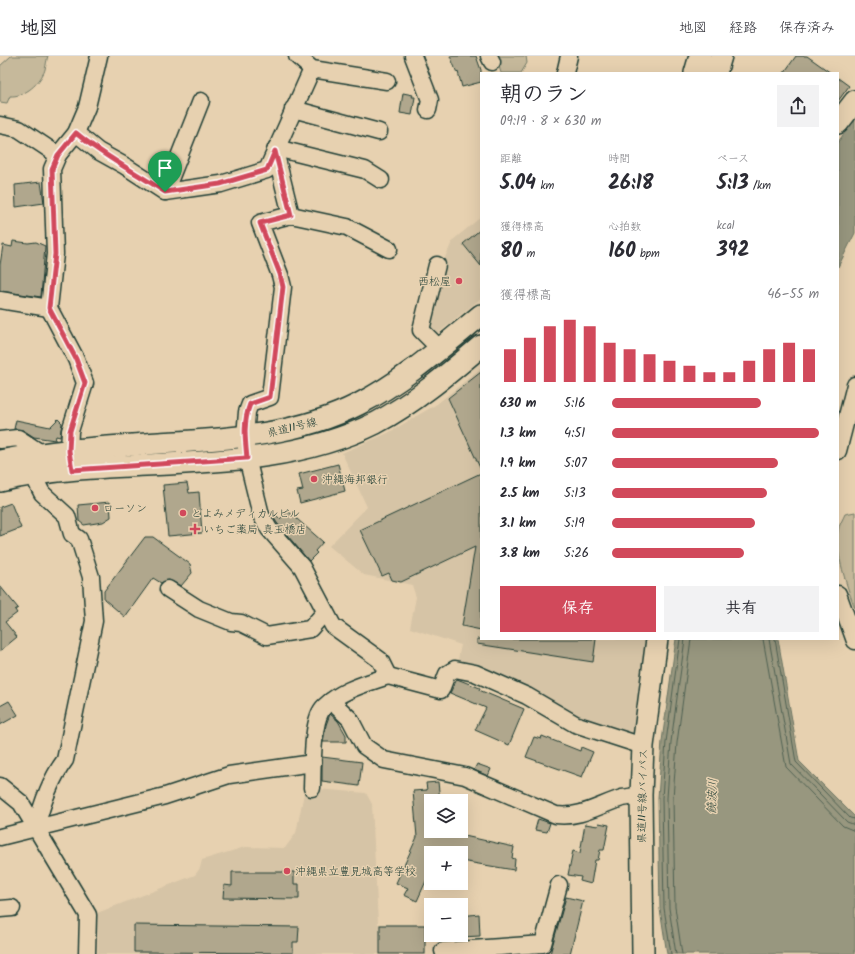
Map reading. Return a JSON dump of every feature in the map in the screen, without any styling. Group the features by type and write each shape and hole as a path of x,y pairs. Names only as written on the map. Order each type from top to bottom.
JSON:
{"main road":[{"path":"695,72 700,56"},
{"path":"716,72 721,56"},
{"path":"839,122 855,101"},
{"name":"県道11号線","path":"0,481 33,475 70,461 245,437 303,425 358,405 411,372 480,316"},
{"name":"県道11号線","path":"0,461 41,453 70,461 247,458 279,453 331,440 375,423 415,398 480,347"},
{"name":"県道11号線バイパス","path":"643,954 641,795 643,746 657,640"}],"street":[{"path":"70,461 70,431 85,383 76,359 49,308 55,254 52,169 58,155 76,133 87,107 99,56"},
{"path":"297,56 312,69 387,81"},
{"path":"413,56 430,100 428,110"},
{"path":"565,72 569,56"},
{"path":"76,133 98,151 125,166 165,192 220,184 267,170 312,69"},
{"path":"165,192 201,101"},
{"path":"293,109 379,132"},
{"path":"0,125 19,129 58,155"},
{"path":"276,149 365,170 381,180"},
{"path":"276,149 291,215"},
{"path":"388,676 380,660 333,626 302,567 269,529 261,515 247,458 245,437 247,412 250,404 270,397 283,287 280,274 260,223 291,215 347,227 389,249"},
{"path":"438,265 421,330 440,349"},
{"path":"0,300 49,308"},
{"path":"839,447 855,385"},
{"path":"0,440 18,438 41,453"},
{"path":"33,475 42,493 67,516 72,534 78,539 91,577 94,621 65,760 55,772 42,805 36,828"},
{"path":"168,589 199,609 231,622 241,623 267,636 310,629 325,612"},
{"path":"839,597 855,641"},
{"path":"312,788 314,731 322,707 347,690 388,676 441,690 447,674 455,670 475,673 527,696 575,724 643,746"},
{"path":"331,701 350,719 364,746 384,760 465,776 556,815 566,816 586,813 622,798 641,795"},
{"path":"0,837 166,796 229,776 313,763"},
{"path":"0,786 21,804 88,915 87,954"},
{"path":"443,951 543,944 559,885"}],"shaded area":[{"path":"11,56 48,56 44,72 37,83 25,93 10,96 7,103 0,102 0,66"},
{"path":"496,56 526,56 527,63 522,72 501,72"},
{"name":"西松屋","path":"480,218 480,299 437,334 428,329 442,264 453,240"},
{"path":"480,369 480,640 645,640 634,739 601,727 598,721 584,723 457,664 461,645 410,628 416,597 412,585 364,575 329,546 367,507 342,453 388,433 437,404"},
{"path":"855,512 855,608 842,570 839,553 839,529 845,514"},
{"name":"沖縄県立豊見城高等学校","path":"305,788 366,793 372,804 378,924 424,924 426,954 98,954 97,913 195,875 200,868 202,860 245,847 285,848 296,833"}],"water":[{"path":"855,118 855,233 839,265 839,141"},
{"name":"饒波川","path":"676,640 778,640 799,761 855,817 855,954 667,954 660,909 658,798 662,741"}],"building":[{"path":"450,56 476,56 481,70 480,82 462,87 458,72 457,73"},
{"path":"796,56 807,56 830,72 785,72"},
{"path":"839,79 849,86 839,100"},
{"path":"403,93 413,95 412,97 415,97 412,115 400,113"},
{"path":"41,182 44,203 16,207 15,185"},
{"path":"480,230 480,265 463,244"},
{"path":"13,241 28,243 36,242 45,246 41,297 0,291 0,265 3,245 12,247"},
{"path":"480,373 480,468 448,398"},
{"path":"58,419 62,423 60,437 56,436 55,440 34,437 23,430 14,429 16,420 50,427"},
{"path":"338,464 345,491 300,503 297,491 303,490 299,474"},
{"path":"480,473 480,630 462,626 475,547 401,582 392,580 389,573 382,576 360,530"},
{"name":"とよみメディカルビル","path":"187,483 189,493 199,492 202,533 168,536 163,485"},
{"path":"110,502 111,517 103,522 84,525 79,521 78,505"},
{"path":"11,503 21,528 0,536 0,507"},
{"path":"288,511 323,542 315,551 317,553 309,561 272,515 274,513 280,519"},
{"path":"145,537 153,537 190,564 192,573 181,586 169,580 161,583 153,578 125,617 104,599 104,591"},
{"path":"0,586 18,608 15,610 17,613 5,622 17,637 0,651"},
{"path":"477,639 596,640 593,662 477,644"},
{"path":"457,679 524,709 509,745 475,730 486,708 450,693"},
{"path":"9,701 18,715 0,725 0,706"},
{"path":"330,714 338,721 346,735 346,742 323,742 326,725"},
{"path":"542,736 580,751 581,747 593,752 582,777 526,757 534,737 541,739"},
{"path":"322,757 362,762 359,786 322,781"},
{"path":"477,764 491,769 488,776 474,770"},
{"path":"438,782 439,794 424,794 424,838 468,838 468,837 514,847 512,858 515,859 514,870 468,862 468,846 424,846 424,886 417,901 404,895 408,888 396,883 417,837 413,791 427,790 426,783"},
{"path":"538,819 550,823 547,832 535,830"},
{"path":"599,823 609,825 604,850 600,850 598,860 595,860 591,884 580,881 581,877 568,875 573,851 580,853 585,824 598,826"},
{"path":"232,872 294,872 294,884 299,884 299,899 223,898 224,885 232,886"},
{"path":"566,897 583,901 570,954 550,954"},
{"path":"479,914 480,936 468,937 468,915"},
{"path":"134,925 299,927 298,942 293,942 293,953 134,952"},
{"path":"380,925 424,925 425,954 380,954"}],"place":[{"name":"西松屋","path":"459,281"},
{"name":"沖縄海邦銀行","path":"314,479"},
{"name":"ローソン","path":"95,508"},
{"name":"とよみメディカルビル","path":"183,513"},
{"name":"いちご薬局 真玉橋店","path":"195,529"},
{"name":"沖縄県立豊見城高等学校","path":"287,871"}],"route":[{"path":"76,133 98,151 125,166 165,192 220,184 267,170 275,151 291,215 260,223 280,274 283,287 270,397 250,404 245,426 247,458 72,470 69,451 70,431 85,383 76,359 49,308 55,254 52,169 58,155 76,133"}]}
